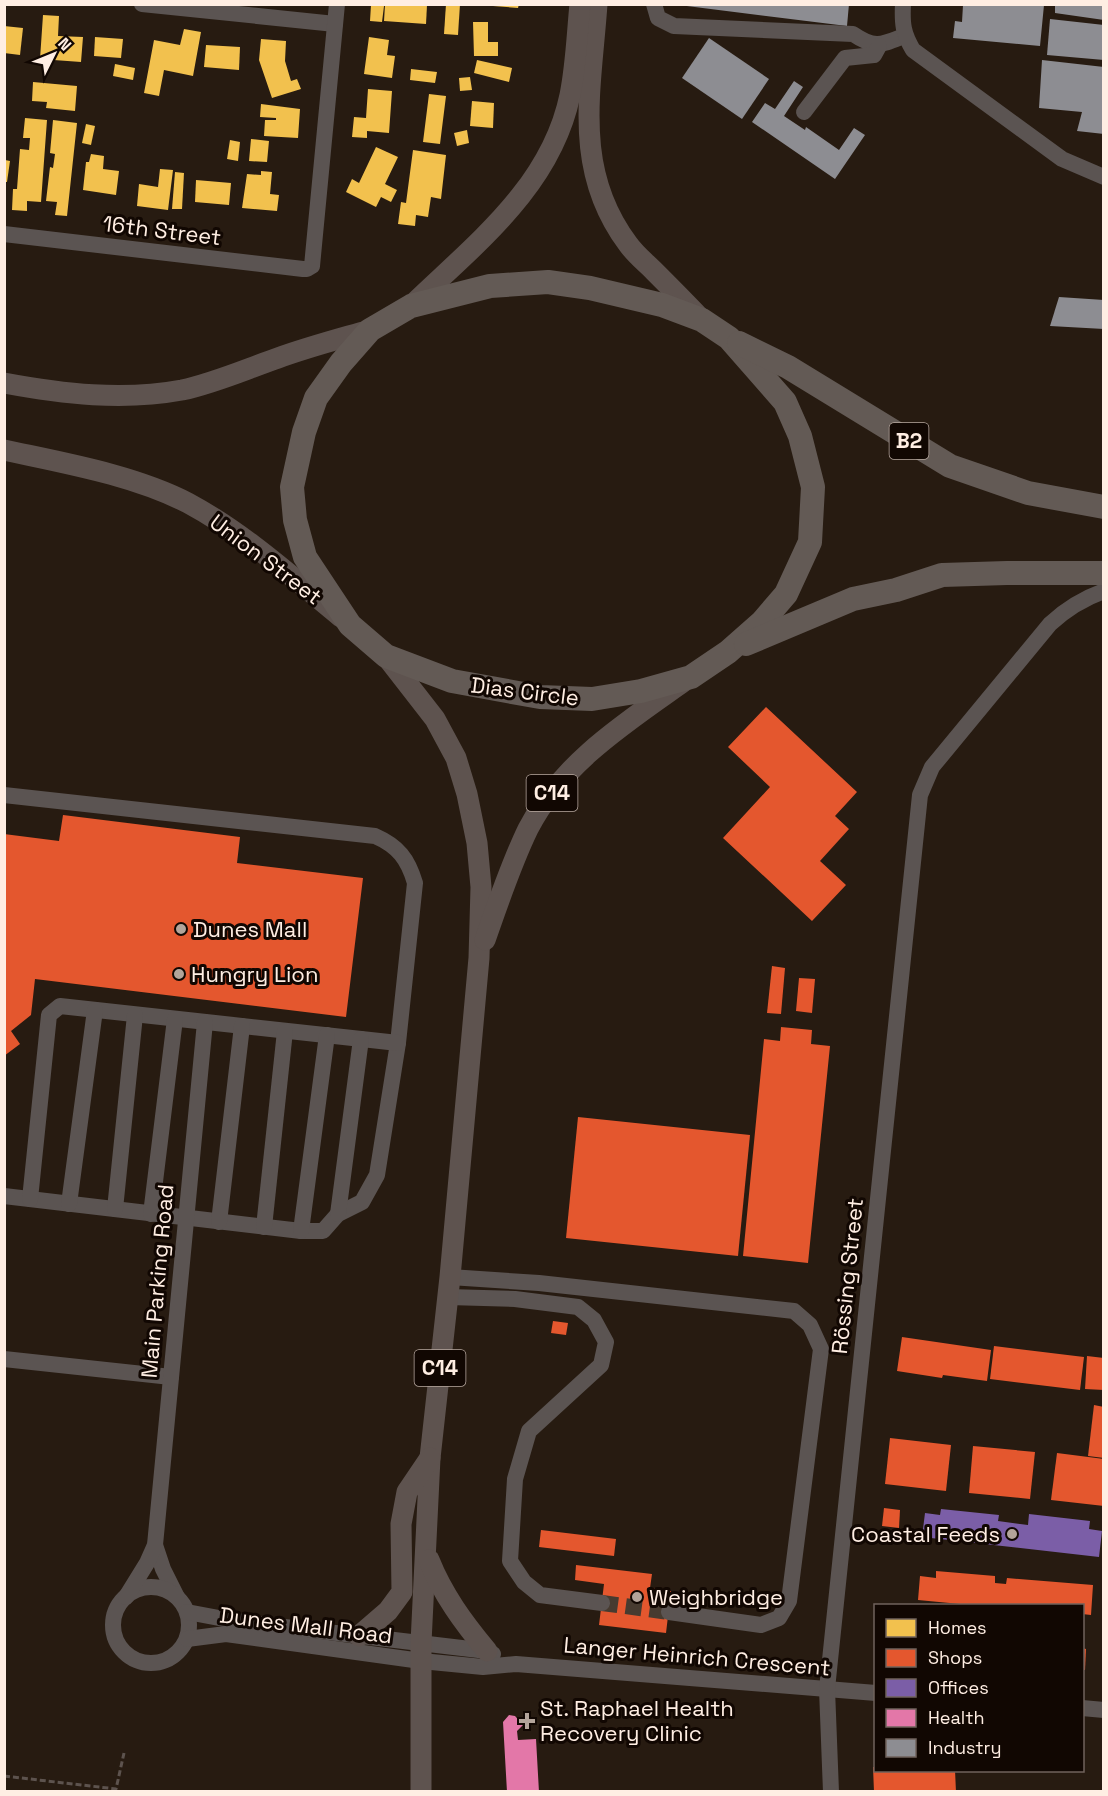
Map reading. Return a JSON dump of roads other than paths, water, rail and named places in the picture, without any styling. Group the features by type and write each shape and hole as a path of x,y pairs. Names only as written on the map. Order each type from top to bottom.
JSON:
{"highway":[{"name":"Dias Circle","path":"548,282 600,290 662,305 702,320 729,338 785,402 800,436 813,487 810,542 786,594 762,622 728,652 691,676 641,690 592,699 540,697 452,681 386,656 350,625 305,557 295,520 292,488 304,432 316,398 370,330 411,306 490,286 548,282"},
{"name":"B2","path":"729,338 788,367 950,466 1028,494 1104,507"},
{"path":"728,652 853,599 896,590 942,575 1104,573"}],"main road":[{"path":"411,306 498,222 524,194 542,168 555,142 570,94 580,4"},
{"path":"597,4 589,131 592,164 599,192 613,223 630,247 702,320"},
{"path":"4,383 44,391 117,397 182,390 235,375 280,357 370,330"},
{"name":"Union Street","path":"4,450 139,482 187,502 239,533 350,625"},
{"name":"C14","path":"386,656 435,719 456,758 467,794 477,843 481,887 479,958 449,1287 430,1458 421,1652 420,1791"},
{"name":"C14","path":"479,958 501,895 529,828 556,787 608,735 691,676"},
{"path":"359,1636 388,1611 402,1592 401,1524 407,1492 430,1458"},
{"path":"426,1554 439,1585 452,1606 487,1651"}],"street":[{"path":"142,4 335,24 337,4"},
{"path":"654,4 658,18 674,26 854,34 865,42 879,46 904,36"},
{"path":"903,4 904,36 913,50 1062,159 1104,177"},
{"name":"16th Street","path":"4,234 303,269 312,266 335,24"},
{"path":"804,112 845,58 874,55 879,46"},
{"name":"Rössing Street","path":"831,1791 827,1689 920,795 932,767 1050,624 1064,611 1086,597 1104,591"},
{"path":"4,795 375,836 390,843 402,853 411,867 415,883 398,1043 377,1175 362,1202 338,1214 323,1231 301,1231 4,1196"},
{"path":"30,1199 49,1015 60,1006 398,1043"},
{"path":"69,1204 95,1010"},
{"path":"115,1209 135,1015"},
{"path":"151,1214 175,1019"},
{"name":"Main Parking Road","path":"177,1597 163,1569 156,1545 205,1022"},
{"path":"219,1222 242,1026"},
{"path":"264,1227 285,1031"},
{"path":"301,1231 327,1035"},
{"path":"338,1214 361,1039"},
{"path":"449,1287 499,1282 538,1283 794,1311 810,1325 821,1348 789,1601 779,1618 761,1625 669,1612"},
{"path":"538,1283 539,1302"},
{"path":"449,1287 578,1307 594,1320 606,1342 601,1365 529,1431 515,1479 510,1561 524,1582 540,1595 602,1603"},
{"path":"4,1359 171,1377"},
{"name":"Main Parking Road","path":"126,1597 156,1545"},
{"path":"152,1587 177,1597 187,1612 189,1630 187,1639 176,1654 160,1662 142,1662 126,1654 116,1639 114,1620 116,1611 126,1597 152,1587"},
{"name":"Dunes Mall Road","path":"187,1612 235,1621 359,1636 421,1652"},
{"name":"Dunes Mall Road","path":"187,1639 226,1634 421,1652"},
{"name":"Langer Heinrich Crescent","path":"421,1652 487,1651 516,1664"},
{"name":"Langer Heinrich Crescent","path":"421,1652 483,1667 516,1664 874,1693"},
{"path":"1084,1708 1104,1710"}],"tunnel":[{"path":"602,1603 669,1612"}],"place":[{"name":"Dunes Mall","path":"181,929"},
{"name":"Hungry Lion","path":"179,974"},
{"name":"Coastal Feeds","path":"1012,1534"},
{"name":"Weighbridge","path":"637,1597"},
{"name":"St. Raphael Health Recovery Clinic","path":"527,1721"}]}
